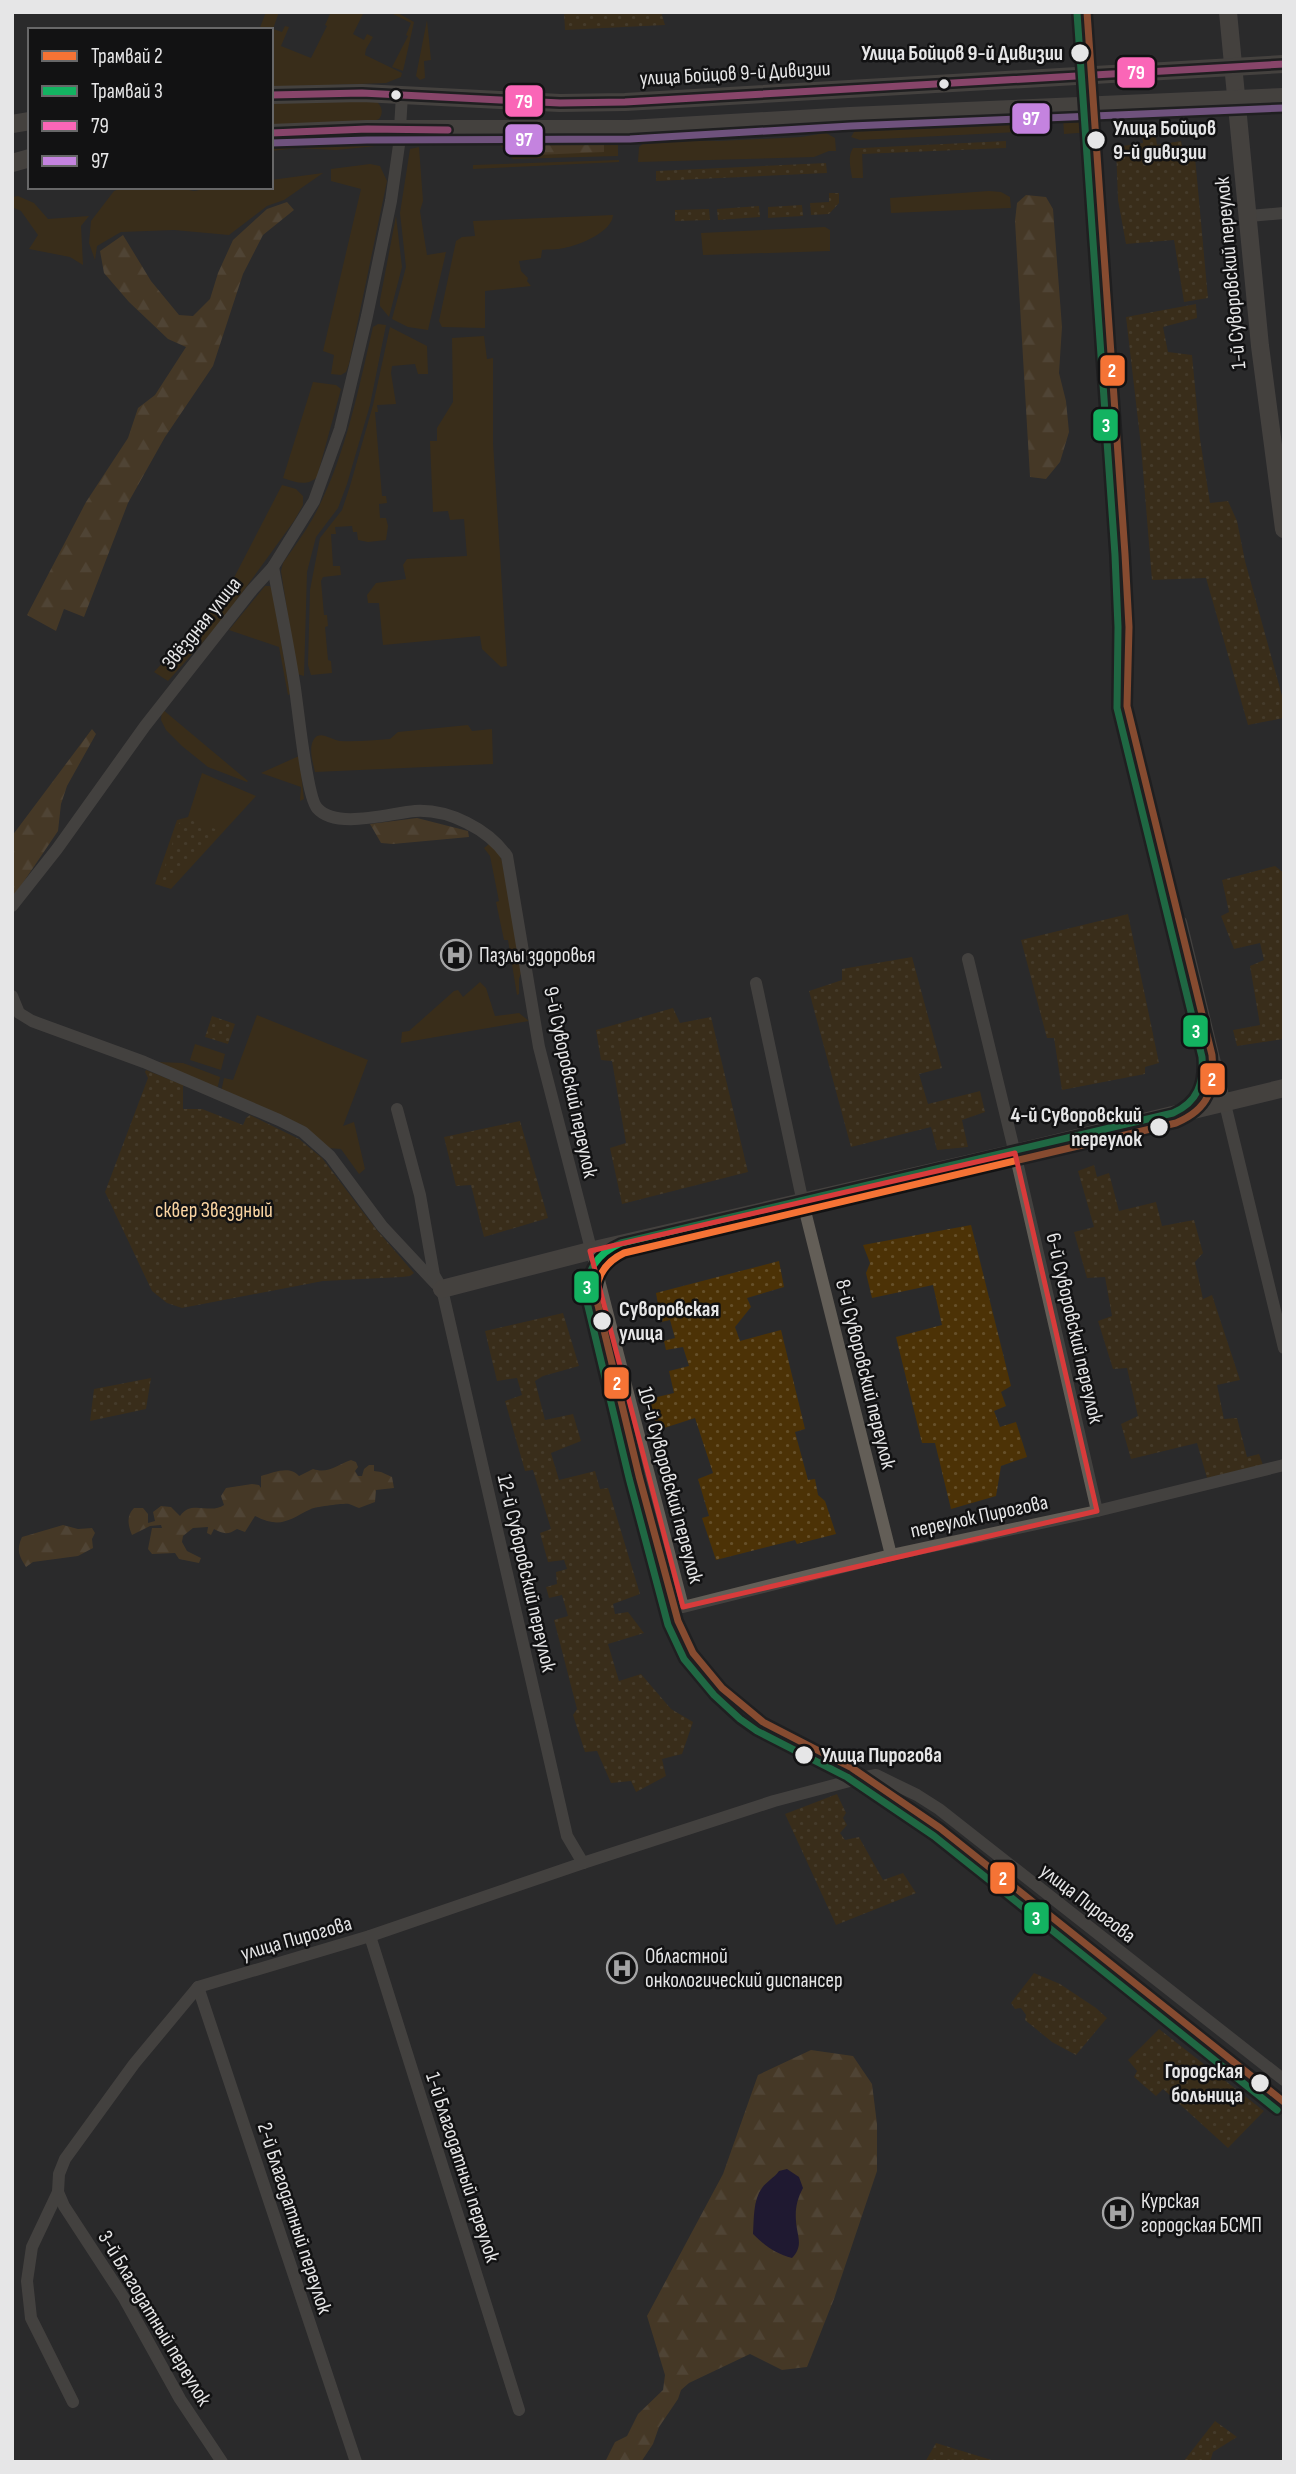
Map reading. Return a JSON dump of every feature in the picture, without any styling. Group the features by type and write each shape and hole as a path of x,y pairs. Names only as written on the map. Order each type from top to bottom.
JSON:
{"main road":[{"name":"1-й Суворовский переулок","path":"1228,12 1266,410 1284,529"},
{"name":"улица Бойцов 9-й Дивизии","path":"273,95 362,93 559,103 625,102 1284,64"},
{"path":"273,133 400,129 629,129 1284,97"},
{"path":"442,1289 590,1251 1015,1153 1284,1087"}],"street":[{"path":"1083,12 1088,105"},
{"name":"Звёздная улица","path":"12,906 57,849 145,726 273,567 314,501 340,429 367,316 391,201 402,95"},
{"path":"1249,216 1284,213"},
{"name":"9-й Суворовский переулок","path":"273,567 294,680 309,790 318,809 332,817 347,818 418,811 438,814 463,822 496,840 508,856 540,1047 590,1251"},
{"path":"1181,922 1284,1348"},
{"name":"6-й Суворовский переулок","path":"968,959 1097,1511"},
{"name":"8-й Суворовский переулок","path":"756,984 803,1203 891,1555"},
{"path":"12,996 19,1013 32,1021 144,1062 303,1132 330,1156 382,1226 442,1289"},
{"name":"12-й Суворовский переулок","path":"397,1109 420,1195 434,1275 442,1289 568,1836 583,1863"},
{"name":"10-й Суворовский переулок","path":"590,1251 683,1607"},
{"name":"переулок Пирогова","path":"683,1607 891,1555 1097,1511 1284,1465"},
{"name":"улица Пирогова","path":"780,1733 860,1778"},
{"name":"улица Пирогова","path":"198,1987 370,1936 774,1801 876,1775 939,1809 1284,2080"},
{"name":"1-й Благодатный переулок","path":"370,1936 519,2410"},
{"path":"73,2402 31,2318 27,2297 28,2260 58,2192 59,2174 65,2159 134,2064 198,1987"},
{"name":"2-й Благодатный переулок","path":"198,1987 356,2462"},
{"name":"3-й Благодатный переулок","path":"58,2192 64,2206 124,2298 180,2399 222,2462"}],"highlighted area":[{"path":"1015,1153 1097,1511 683,1607 590,1251"}],"green space":[{"path":"266,12 279,12 273,29 260,28"},
{"path":"326,12 364,12 353,34 364,40 367,34 373,37 365,55 402,73 401,77 386,83 273,87 273,29 282,32 285,26 289,27 281,46 311,58 327,26 325,25 330,14"},
{"path":"389,12 396,12 414,22 403,71 392,67 408,36 406,35 411,23"},
{"path":"564,12 661,12 665,25 565,30"},
{"path":"427,20 431,60 424,61 425,78 420,80 416,76"},
{"path":"375,100 382,111 379,119 372,122 273,126 273,102"},
{"path":"1090,115 1091,132 1064,134 1063,117"},
{"path":"1016,118 1018,132 860,140 851,137 857,127"},
{"path":"1154,125 1157,145 1181,141 1184,156 1195,157 1208,298 1184,302 1174,240 1126,244 1118,200 1116,147 1143,143 1141,126"},
{"path":"826,133 835,138 836,151 814,157 638,162 639,147 648,139 718,141 801,137"},
{"path":"382,136 389,143 336,150 298,148 273,151 273,139"},
{"path":"613,139 618,143 618,156 513,159 496,141"},
{"path":"1006,141 1006,148 862,154 862,148"},
{"path":"500,143 604,143 604,152 514,156"},
{"path":"419,147 423,201 420,211 427,255 446,252 428,330 408,327 392,319 406,267 400,213 410,149"},
{"path":"853,148 862,148 863,178 852,178 850,159"},
{"path":"619,162 473,169 473,165"},
{"path":"826,163 827,173 656,181 656,171"},
{"path":"370,164 380,166 387,181 349,364 346,372 341,375 331,374 334,355 323,351 361,189 331,181 331,169"},
{"path":"323,173 284,200 267,206 229,235 174,230 121,232 97,246 95,260 89,243 91,221 114,191 273,189 273,180"},
{"path":"1001,192 1010,197 1011,208 891,213 890,198"},
{"path":"829,193 839,193 839,203 829,214 811,215 810,203 829,202"},
{"path":"1026,195 1046,197 1053,209 1062,327 1059,373 1066,401 1069,432 1060,462 1046,479 1030,477 1015,221 1017,203"},
{"path":"18,196 34,203 48,219 89,216 81,226 83,265 70,257 29,249 38,235 21,211 12,207 12,197"},
{"path":"287,202 294,210 263,235 243,274 213,366 165,437 128,503 84,617 64,609 56,631 27,615 86,502 128,438 138,408 155,395 186,347 168,339 129,302 104,273 100,251 123,235 151,281 179,315 193,316 210,299 233,240 267,209"},
{"path":"802,205 803,216 768,218 768,207"},
{"path":"759,206 760,217 718,220 717,209"},
{"path":"709,209 710,220 675,221 675,210"},
{"path":"613,215 607,227 586,241 561,249 542,250 541,258 519,261 521,271 531,286 485,291 485,328 442,327 439,321 456,241 462,237 475,236 473,221"},
{"path":"396,216 402,267 389,317 380,306 380,300"},
{"path":"825,227 830,230 830,251 703,255 701,233"},
{"path":"1196,304 1197,318 1163,327 1168,352 1192,355 1200,439 1210,503 1228,501 1237,521 1245,561 1284,703 1284,718 1248,725 1206,578 1152,580 1141,446 1126,317"},
{"path":"378,324 386,325 370,405 338,508 316,537 307,572 304,676 297,674 281,571 283,563 313,518 334,472 362,376 373,327"},
{"path":"390,327 427,346 428,374 418,374 415,364 392,366 396,404 377,405 378,412 375,412 382,496 386,496 387,503 379,504 380,518 386,518 388,526 386,540 358,540 357,532 353,532 352,526 335,527 336,534 331,534 333,566 340,566 341,575 323,577 321,581 324,615 327,615 328,626 325,627 328,660 331,661 332,673 311,675 308,665 310,590 320,538 342,510 350,486 373,405"},
{"path":"484,336 487,359 493,358 493,443 507,666 501,667 482,649 480,636 383,645 379,603 368,603 367,595 376,583 406,579 403,565 407,559 467,556 464,519 450,520 448,511 433,512 430,441 437,441 437,428 453,402 452,338"},
{"path":"313,382 336,385 341,389 317,477 301,483 283,478"},
{"path":"282,485 296,489 303,496 303,505 294,521 220,623 168,681 154,672 224,597"},
{"path":"265,586 272,589 290,694 288,695 279,647 229,630"},
{"path":"162,709 248,781 208,767 182,746 166,730 161,720"},
{"path":"468,725 472,731 492,729 493,764 315,772 311,747 319,735 340,741 390,739 398,732"},
{"path":"92,729 96,734 67,786 61,804 58,831 12,899 12,836"},
{"path":"299,756 304,799 300,801 301,787 261,773"},
{"path":"202,773 256,796 171,889 155,884 177,820 188,817"},
{"path":"417,818 468,831 469,837 381,843 370,824"},
{"path":"190,820 218,830 171,884 160,881 179,823"},
{"path":"489,844 498,852 502,861 522,970 517,995 508,940 504,940 496,902 499,901 490,856 484,848"},
{"path":"1275,866 1284,873 1284,1039 1237,1046 1233,1030 1260,1025 1250,966 1264,960 1260,943 1234,949 1221,916 1229,912 1222,880"},
{"path":"1128,914 1159,1063 1145,1067 1145,1074 1062,1090 1054,1038 1047,1038 1021,940"},
{"path":"912,957 942,1068 919,1074 928,1104 980,1091 985,1112 962,1120 968,1147 937,1150 931,1127 851,1147 809,991 842,980 842,969"},
{"path":"480,982 486,988 495,1016 519,1013 529,1021 401,1043 402,1032 409,1031 454,991 458,990 463,997"},
{"path":"673,1008 680,1023 711,1017 748,1172 622,1204 610,1148 626,1143 612,1061 601,1060 596,1030"},
{"path":"257,1015 368,1060 343,1126 354,1122 365,1169 359,1174 341,1149 328,1148 302,1125 221,1092 224,1078 233,1080"},
{"path":"212,1016 235,1024 228,1044 205,1037"},
{"path":"195,1044 225,1054 221,1070 190,1060"},
{"path":"157,1062 183,1063 220,1077 217,1090"},
{"name":"сквер Звездный","path":"146,1070 183,1085 183,1109 202,1109 243,1125 250,1115 299,1139 322,1158 376,1229 414,1273 402,1277 323,1281 182,1308 167,1303 152,1291 105,1192 148,1078"},
{"path":"520,1121 548,1218 484,1237 471,1185 456,1186 444,1137"},
{"path":"1094,1165 1097,1177 1109,1173 1119,1211 1156,1202 1162,1226 1194,1220 1203,1253 1195,1262 1203,1299 1212,1295 1240,1380 1217,1385 1224,1419 1237,1418 1247,1457 1259,1454 1263,1465 1207,1478 1197,1443 1131,1459 1121,1424 1138,1416 1127,1368 1113,1369 1098,1321 1112,1316 1105,1277 1087,1278 1074,1232 1094,1227 1078,1171"},
{"path":"971,1225 1011,1386 1001,1392 1006,1406 994,1411 1000,1427 1016,1422 1027,1457 1001,1466 996,1496 951,1509 935,1443 922,1443 896,1337 942,1325 933,1285 872,1298 866,1273 870,1263 863,1245"},
{"path":"779,1261 784,1287 747,1298 751,1307 735,1327 740,1341 781,1330 805,1429 795,1432 808,1480 815,1479 818,1495 825,1501 836,1534 797,1544 795,1540 716,1560 702,1518 709,1516 698,1479 713,1473 695,1418 658,1430 649,1399 674,1393 669,1371 689,1366 683,1347 666,1350 664,1341 675,1338 670,1320 661,1322 656,1293"},
{"path":"563,1313 579,1366 543,1376 535,1381 545,1420 573,1414 581,1441 551,1453 559,1480 595,1471 600,1489 608,1488 640,1594 613,1604 615,1614 628,1612 644,1633 608,1644 619,1681 641,1674 671,1709 693,1722 682,1754 662,1759 666,1776 636,1792 631,1781 611,1783 597,1751 585,1752 573,1715 577,1709 554,1620 568,1616 562,1595 549,1598 546,1587 557,1584 556,1572 567,1569 564,1560 548,1562 540,1533 551,1529 533,1470 525,1471 505,1401 522,1395 517,1378 497,1381 485,1331"},
{"path":"151,1378 146,1409 90,1421 94,1389"},
{"path":"351,1460 356,1462 358,1467 355,1471 358,1476 362,1476 369,1465 374,1465 374,1471 392,1477 394,1488 376,1490 375,1502 359,1508 350,1504 318,1507 284,1522 271,1522 255,1516 245,1532 237,1529 225,1533 214,1529 211,1535 207,1533 208,1527 193,1528 183,1536 182,1542 187,1551 201,1558 199,1563 179,1559 175,1553 152,1554 148,1549 152,1528 162,1528 161,1525 150,1526 132,1535 129,1517 134,1508 143,1508 148,1514 148,1523 155,1521 153,1512 161,1506 171,1507 180,1516 190,1509 219,1508 224,1505 221,1496 226,1488 252,1484 261,1488 261,1476 286,1470 299,1476 313,1469 328,1470"},
{"path":"63,1525 78,1529 92,1528 95,1533 92,1539 93,1548 78,1556 33,1562 26,1567 19,1553 22,1537"},
{"path":"837,1794 846,1813 843,1818 847,1825 840,1833 845,1840 859,1837 883,1880 903,1873 916,1893 836,1925 785,1814"},
{"path":"1034,1973 1060,1984 1107,2018 1076,2055 1052,2042 1025,2020 1026,2015 1021,2008 1015,2009 1011,2003"},
{"path":"1159,2029 1264,2111 1228,2148 1163,2089 1156,2096 1134,2077 1137,2071 1128,2060"},
{"path":"811,2050 853,2056 872,2084 877,2124 877,2171 834,2299 807,2367 782,2370 750,2354 689,2383 681,2390 641,2462 605,2462 615,2442 627,2436 638,2414 663,2390 665,2375 647,2316 723,2174 758,2075"},
{"path":"1215,2421 1237,2437 1213,2452 1210,2462 1183,2462"},
{"path":"936,2443 998,2462 925,2462"}],"shaded area":[{"path":"787,2169 799,2177 803,2188 796,2212 799,2245 792,2258 771,2249 753,2234 754,2210 759,2193 779,2171"}],"tram line":[{"name":"2","path":"1087,12 1125,554 1129,627 1127,706 1212,1055 1212,1078 1208,1096 1196,1111 1176,1123 624,1253 603,1270 596,1297 639,1476 678,1621 693,1653 722,1688 763,1722 852,1768 940,1828 1284,2102"},
{"name":"3","path":"1077,13 1115,555 1117,708 1202,1057 1202,1075 1198,1091 1182,1109 1173,1113 621,1243 605,1252 594,1264 586,1288 586,1298 668,1625 684,1659 714,1695 757,1731 847,1777 934,1836 1277,2110"}],"transit line":[{"name":"79","path":"273,95 362,93 560,103 625,102 1284,64"},
{"name":"97","path":"273,143 630,139 851,126 1284,108"},
{"name":"79","path":"273,133 367,129 448,130"}],"place":[{"name":"Улица Бойцов 9-й Дивизии","path":"1080,53"},
{"name":"Улица Бойцов 9-й дивизии","path":"1096,140"},
{"name":"Пазлы здоровья","path":"456,955"},
{"name":"4-й Суворовский переулок","path":"1159,1127"},
{"name":"Суворовская улица","path":"602,1321"},
{"name":"Улица Пирогова","path":"804,1755"},
{"name":"Областной онкологический диспансер","path":"622,1968"},
{"name":"Городская больница","path":"1260,2083"},
{"name":"Курская городская БСМП","path":"1118,2213"}]}
